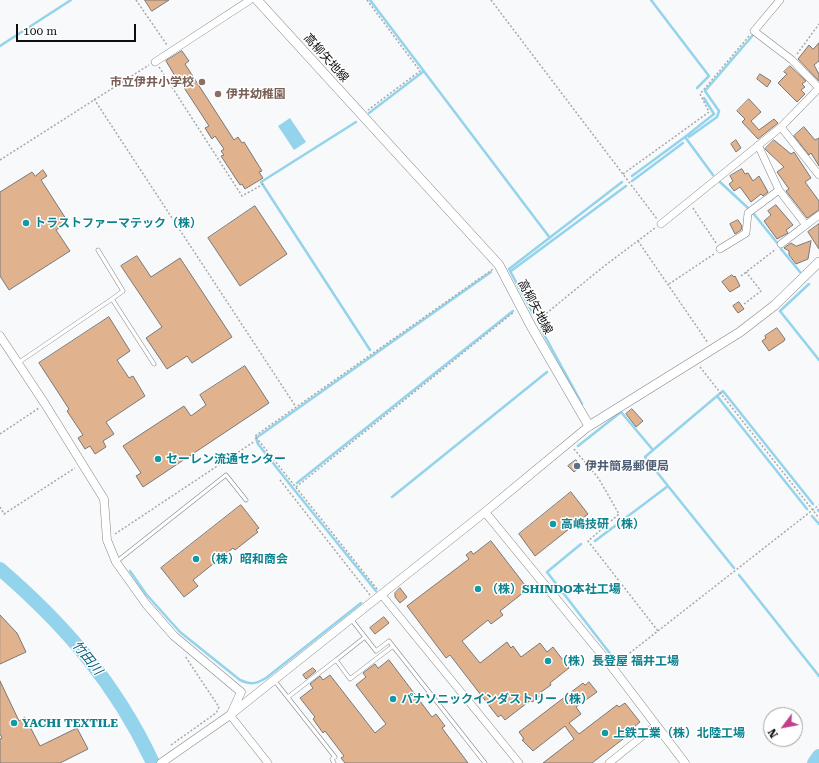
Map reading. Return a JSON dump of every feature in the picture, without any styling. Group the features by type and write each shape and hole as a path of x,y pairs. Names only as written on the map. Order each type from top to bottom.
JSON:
{"main road":[{"name":"高柳矢地線","path":"257,0 499,265 531,326 589,426"},
{"path":"589,426 740,332 818,265"}],"street":[{"path":"155,62 250,0"},
{"path":"661,224 758,144 781,127 819,88 792,60 754,31 780,0"},
{"path":"781,127 807,157 819,175"},
{"path":"758,144 779,190 806,226"},
{"path":"720,249 746,233 748,214 779,190"},
{"path":"782,244 819,215"},
{"path":"0,336 45,404 104,499 107,540 116,562 146,604 174,636 241,692 230,715"},
{"path":"161,763 230,715 485,512 589,426"},
{"path":"485,512 612,667 655,726 685,763"},
{"path":"377,597 519,763"},
{"path":"230,715 268,763"},
{"path":"609,763 655,726"}],"lane":[{"path":"18,363 124,291 98,250"},
{"path":"112,299 154,364"},
{"path":"116,562 226,475 246,500"},
{"path":"351,618 376,651 389,641 485,763"},
{"path":"288,697 365,637"},
{"path":"336,660 350,679 393,646"},
{"path":"274,680 335,757 332,759 334,763"}],"path":[{"path":"136,0 171,52"},
{"path":"362,115 420,71 367,0"},
{"path":"491,0 661,224 603,267 531,326"},
{"path":"792,60 819,24"},
{"path":"623,174 709,112 700,94 754,31"},
{"path":"0,160 155,62 242,196 265,183"},
{"path":"94,100 296,407"},
{"path":"669,284 720,249 688,201"},
{"path":"638,240 712,349"},
{"path":"741,276 782,244"},
{"path":"377,597 296,487 255,436 499,265"},
{"path":"744,304 761,291 746,272"},
{"path":"296,487 521,307"},
{"path":"694,360 819,518"},
{"path":"0,434 45,404"},
{"path":"107,540 255,441"},
{"path":"569,442 599,479 619,514 588,542 658,631"},
{"path":"0,507 4,514 82,463"},
{"path":"280,480 377,597"},
{"path":"612,667 819,505"},
{"path":"171,745 216,713 219,707 189,664 182,650"}],"water":[{"path":"290,118 306,142 294,150 278,126"}],"building":[{"path":"145,0 169,0 152,11"},
{"path":"819,43 819,61 814,65 819,74 819,81 798,59 809,45 813,49"},
{"path":"182,51 189,61 185,64 234,140 238,137 242,143 244,142 262,171 259,172 263,178 245,189 242,184 240,185 221,156 224,155 221,151 224,149 215,136 212,139 205,128 209,126 181,83 175,87 170,79 175,76 166,61"},
{"path":"790,66 806,81 802,84 805,87 801,90 805,94 797,102 778,83 787,74 784,72"},
{"path":"760,74 771,81 767,87 757,79"},
{"path":"749,99 761,112 751,121 759,130 774,119 778,123 758,139 742,122 745,119 737,111"},
{"path":"804,127 815,140 819,138 819,166 811,153 809,155 794,136"},
{"path":"736,140 741,148 736,152 731,144"},
{"path":"774,140 791,154 794,152 811,178 805,182 819,201 819,210 807,218 786,191 789,189 777,172 784,167 765,149"},
{"path":"742,169 745,174 748,173 753,181 759,176 768,192 763,196 761,194 751,202 740,187 734,191 729,184 733,181 730,176"},
{"path":"43,170 47,176 41,180 68,222 56,230 70,251 9,290 0,276 0,192 32,172 35,176"},
{"path":"776,205 793,225 786,230 788,233 777,239 764,221 771,215 768,211"},
{"path":"255,206 287,254 240,286 208,238"},
{"path":"738,220 742,226 741,230 735,234 730,224"},
{"path":"819,224 819,249 808,232"},
{"path":"811,241 808,259 796,264 789,255 789,251 784,248 791,243 796,246"},
{"path":"137,256 151,277 180,258 232,337 192,363 187,356 167,369 146,338 162,327 121,266"},
{"path":"732,275 734,277 735,276 740,286 730,292 722,282"},
{"path":"739,302 744,309 738,313 733,306"},
{"path":"109,317 130,351 117,360 129,378 133,376 145,396 106,422 114,434 103,441 106,447 95,454 90,446 85,449 78,438 83,435 67,411 69,409 39,363"},
{"path":"777,328 785,339 769,351 762,341 766,338 765,336"},
{"path":"245,366 269,403 143,487 136,476 141,473 123,446 184,406 191,416 206,405 200,395"},
{"path":"632,409 643,421 636,427 626,414"},
{"name":"伊井簡易郵便局","path":"576,460 581,466 574,472 568,466"},
{"name":"高嶋技研（株）","path":"571,492 588,514 535,556 519,534"},
{"name":"（株）昭和商会","path":"241,505 259,528 256,530 258,532 235,550 233,548 193,580 198,586 184,597 161,568"},
{"path":"491,541 528,589 500,611 503,615 491,624 488,620 462,641 480,663 507,642 511,648 513,646 521,657 540,643 547,652 553,647 569,668 541,692 543,694 532,702 531,700 505,720 501,715 498,717 450,655 446,658 407,606 469,559 466,555 471,551 473,554"},
{"path":"400,588 407,597 400,603 395,597 395,593"},
{"path":"0,615 17,633 26,652 0,664"},
{"path":"384,617 389,623 375,634 370,628"},
{"path":"389,660 432,717 436,714 445,726 442,728 468,763 345,763 341,758 344,756 325,731 323,733 313,719 315,717 300,698 313,688 310,684 320,676 323,680 330,675 375,733 386,724 356,685 366,677 363,673 375,664 378,668"},
{"path":"313,668 316,671 306,679 303,675"},
{"name":"YACHI TEXTILE","path":"0,681 19,721 25,717 40,746 77,728 88,749 60,763 0,763 0,739 2,738 0,734"},
{"path":"589,682 597,692 576,707 581,714 569,723 579,734 617,705 619,707 625,703 640,722 634,727 636,729 592,763 543,763 574,739 565,726 533,751 522,740 524,739 519,732 583,683 585,685"}],"waterway":[{"path":"0,46 71,0"},
{"path":"370,0 550,238"},
{"path":"651,0 709,76 697,88"},
{"path":"689,137 717,117 719,111 705,91 753,35"},
{"path":"369,113 424,71"},
{"path":"704,98 714,114 685,137 713,175"},
{"path":"356,122 261,182 370,350"},
{"path":"632,176 685,137"},
{"path":"632,181 683,143"},
{"path":"533,314 509,269 622,182"},
{"path":"720,182 748,208"},
{"path":"511,271 626,186"},
{"path":"753,213 778,244"},
{"path":"781,249 800,272"},
{"path":"292,487 258,444 256,438 491,272"},
{"path":"809,284 780,311 819,360"},
{"path":"297,483 513,311"},
{"path":"541,329 582,404"},
{"path":"392,497 547,372"},
{"path":"717,396 723,391 813,504"},
{"path":"653,450 717,396 807,509"},
{"path":"578,446 621,412 653,450 645,457 668,486"},
{"path":"595,541 668,486 734,568"},
{"path":"292,487 376,591"},
{"path":"812,516 819,524"},
{"path":"581,544 547,572 615,660"},
{"name":"竹田川","path":"0,569 47,612 68,635 106,682 139,734 153,763"},
{"path":"130,571 146,594 180,632 240,680 247,683 256,683 266,678 361,603"},
{"path":"739,575 819,676"},
{"path":"814,763 819,756"}],"place":[{"name":"市立伊井小学校","path":"202,82"},
{"name":"伊井幼稚園","path":"218,94"},
{"name":"トラストファーマテック（株）","path":"26,223"},
{"name":"セーレン流通センター","path":"158,459"},
{"name":"伊井簡易郵便局","path":"577,466"},
{"name":"高嶋技研（株）","path":"553,524"},
{"name":"（株）昭和商会","path":"196,559"},
{"name":"（株）SHINDO本社工場","path":"478,589"},
{"name":"（株）長登屋 福井工場","path":"548,661"},
{"name":"パナソニックインダストリー（株）","path":"393,699"},
{"name":"YACHI TEXTILE","path":"14,723"},
{"name":"上鉄工業（株）北陸工場","path":"605,733"}]}
